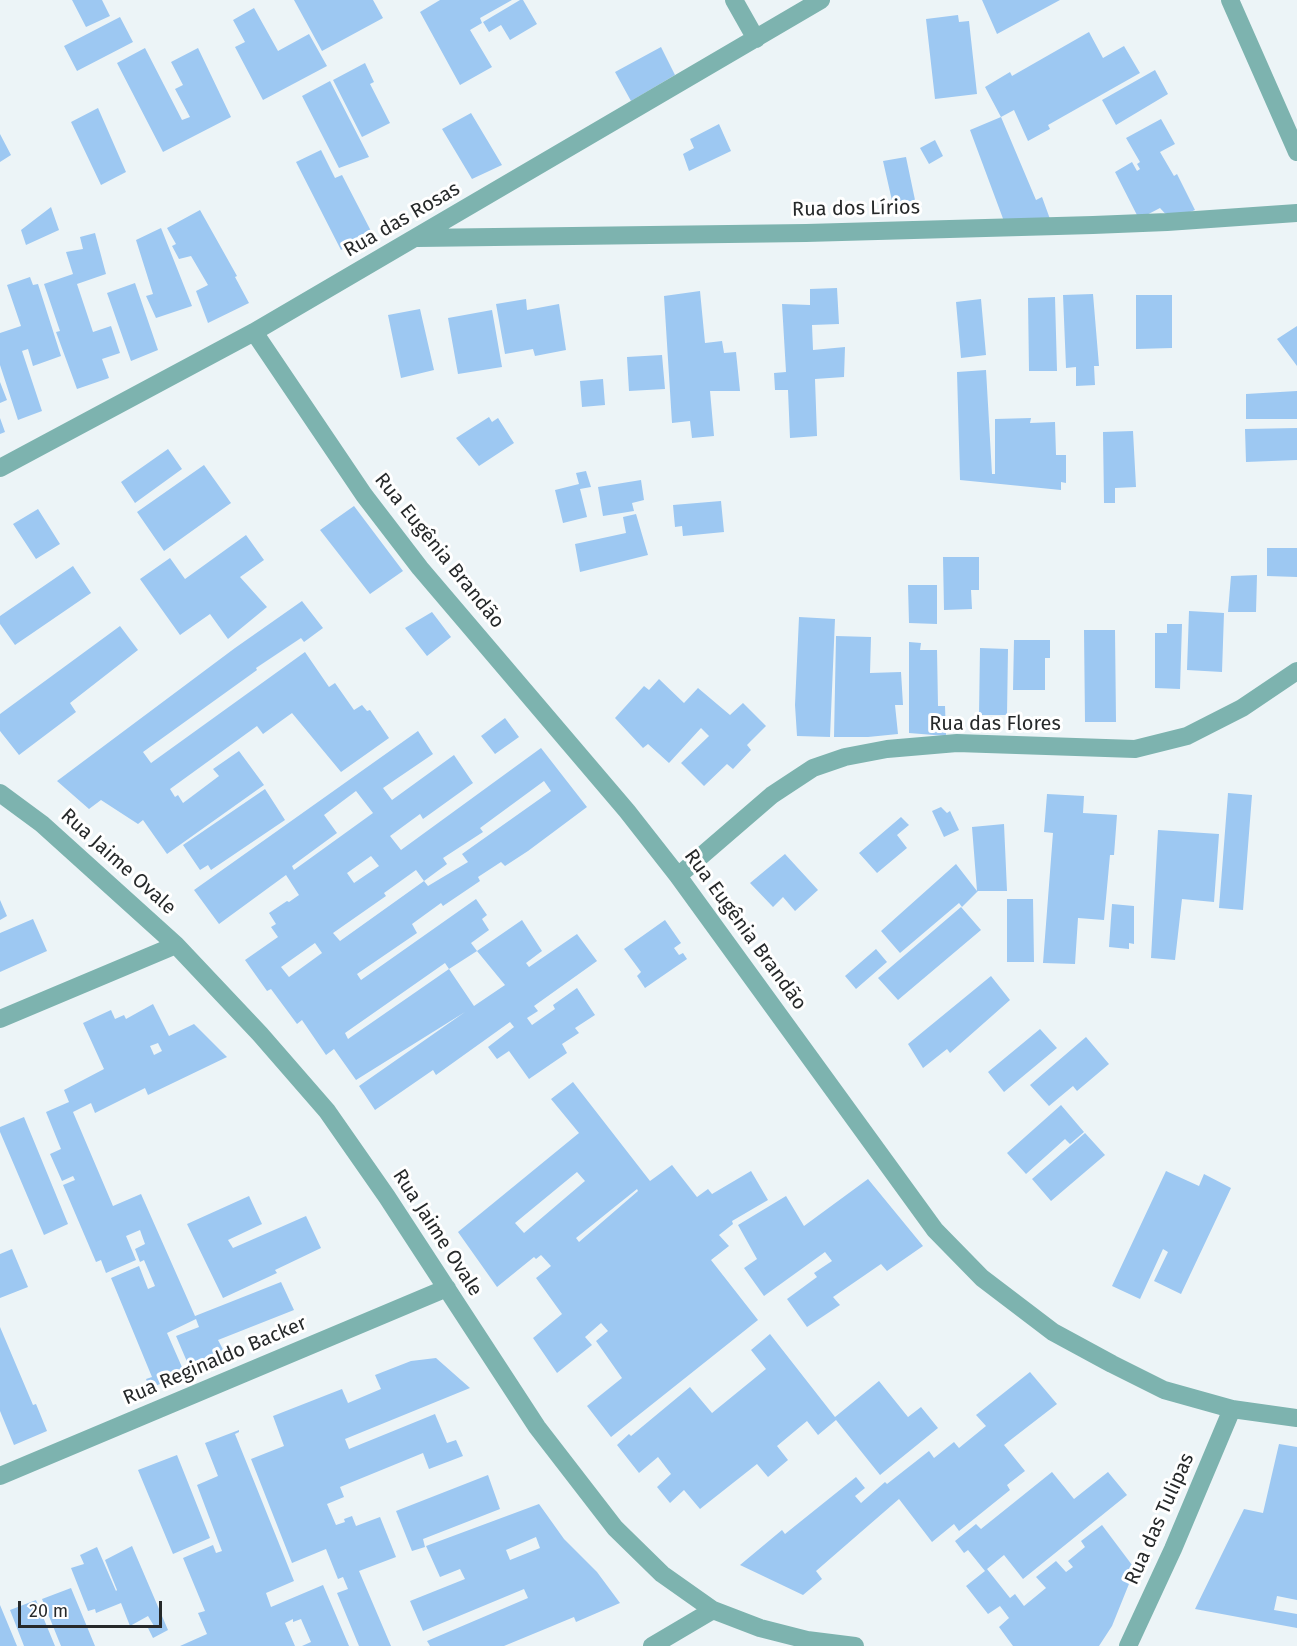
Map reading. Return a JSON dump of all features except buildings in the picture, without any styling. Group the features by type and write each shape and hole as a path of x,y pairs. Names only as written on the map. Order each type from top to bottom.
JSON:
{"street":[{"path":"734,0 756,39"},
{"name":"Rua das Rosas","path":"0,468 254,332 821,0"},
{"path":"1230,0 1297,152"},
{"name":"Rua dos Lírios","path":"416,238 806,233 1057,226 1167,222 1297,213"},
{"name":"Rua Eugênia Brandão","path":"254,332 364,495 420,568 627,811 678,876 935,1230 982,1278 1053,1332 1112,1364 1164,1390 1232,1409 1297,1418"},
{"name":"Rua das Flores","path":"678,876 772,795 813,768 845,757 887,749 957,742 1135,749 1187,736 1242,708 1297,671"},
{"name":"Rua Jaime Ovale","path":"0,793 42,824 176,945 260,1034 327,1111 387,1197 537,1427 615,1528 662,1575 713,1610 760,1628 807,1640 855,1646"},
{"path":"0,1019 176,945"},
{"name":"Rua Reginaldo Backer","path":"0,1476 447,1288"},
{"name":"Rua das Tulipas","path":"1128,1646 1173,1549 1232,1409"},
{"path":"652,1646 713,1610"}]}
